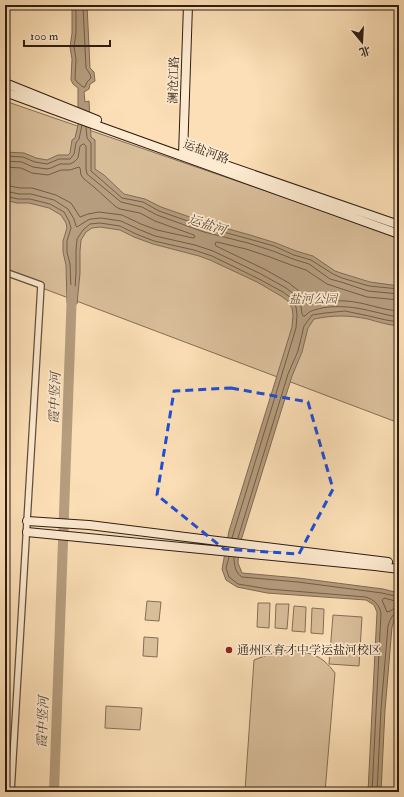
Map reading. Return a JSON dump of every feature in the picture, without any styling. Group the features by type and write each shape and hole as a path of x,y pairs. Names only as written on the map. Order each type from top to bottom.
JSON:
{"street":[{"name":"澜沧江路","path":"184,153 188,5"},
{"name":"运盐河路","path":"5,83 73,114"},
{"name":"运盐河路","path":"5,92 399,225"},
{"name":"运盐河路","path":"184,153 399,234"},
{"path":"5,272 42,285 11,792"},
{"path":"28,521 89,525 399,564"},
{"path":"27,532 399,569"}],"highlighted area":[{"path":"231,388 308,402 333,489 299,554 224,549 157,495 174,391"}],"green space":[{"name":"盐河公园","path":"5,101 399,237 399,423 5,274"},
{"path":"147,601 161,602 159,621 145,620"},
{"path":"258,603 270,603 269,628 257,627"},
{"path":"276,604 289,604 287,629 275,628"},
{"path":"294,606 306,607 305,632 292,631"},
{"path":"312,608 324,609 323,634 311,633"},
{"path":"333,615 362,617 359,666 329,664"},
{"path":"144,637 158,638 157,657 143,656"},
{"path":"291,650 317,656 335,673 325,792 247,792 245,790 254,660 275,652"},
{"path":"106,706 142,708 140,730 105,728"}],"water":[{"name":"运盐河","path":"72,5 87,5 90,68 94,72 95,81 90,84 89,89 84,92 85,102 89,101 91,137 95,140 95,169 104,175 124,194 145,199 161,207 207,223 276,243 313,256 335,271 370,282 399,286 399,326 368,319 341,316 314,319 308,328 302,352 292,376 239,547 238,563 242,573 298,578 383,589 399,593 399,615 395,618 392,627 385,710 381,792 368,792 377,612 374,605 366,600 267,593 237,587 226,580 222,569 229,531 292,327 292,308 288,301 257,282 210,260 153,244 120,230 100,227 92,228 86,232 81,240 77,304 67,303 66,265 63,252 63,241 67,228 66,223 61,215 49,208 29,203 17,203 5,200 5,152 24,153 36,158 47,160 58,155 68,155 70,153 72,140 75,138 78,125 78,88 71,80 72,59 70,47 72,33"}],"waterway":[{"name":"霞中竖河","path":"54,792 72,290"}],"place":[{"name":"通州区育才中学运盐河校区","path":"229,650"}]}
